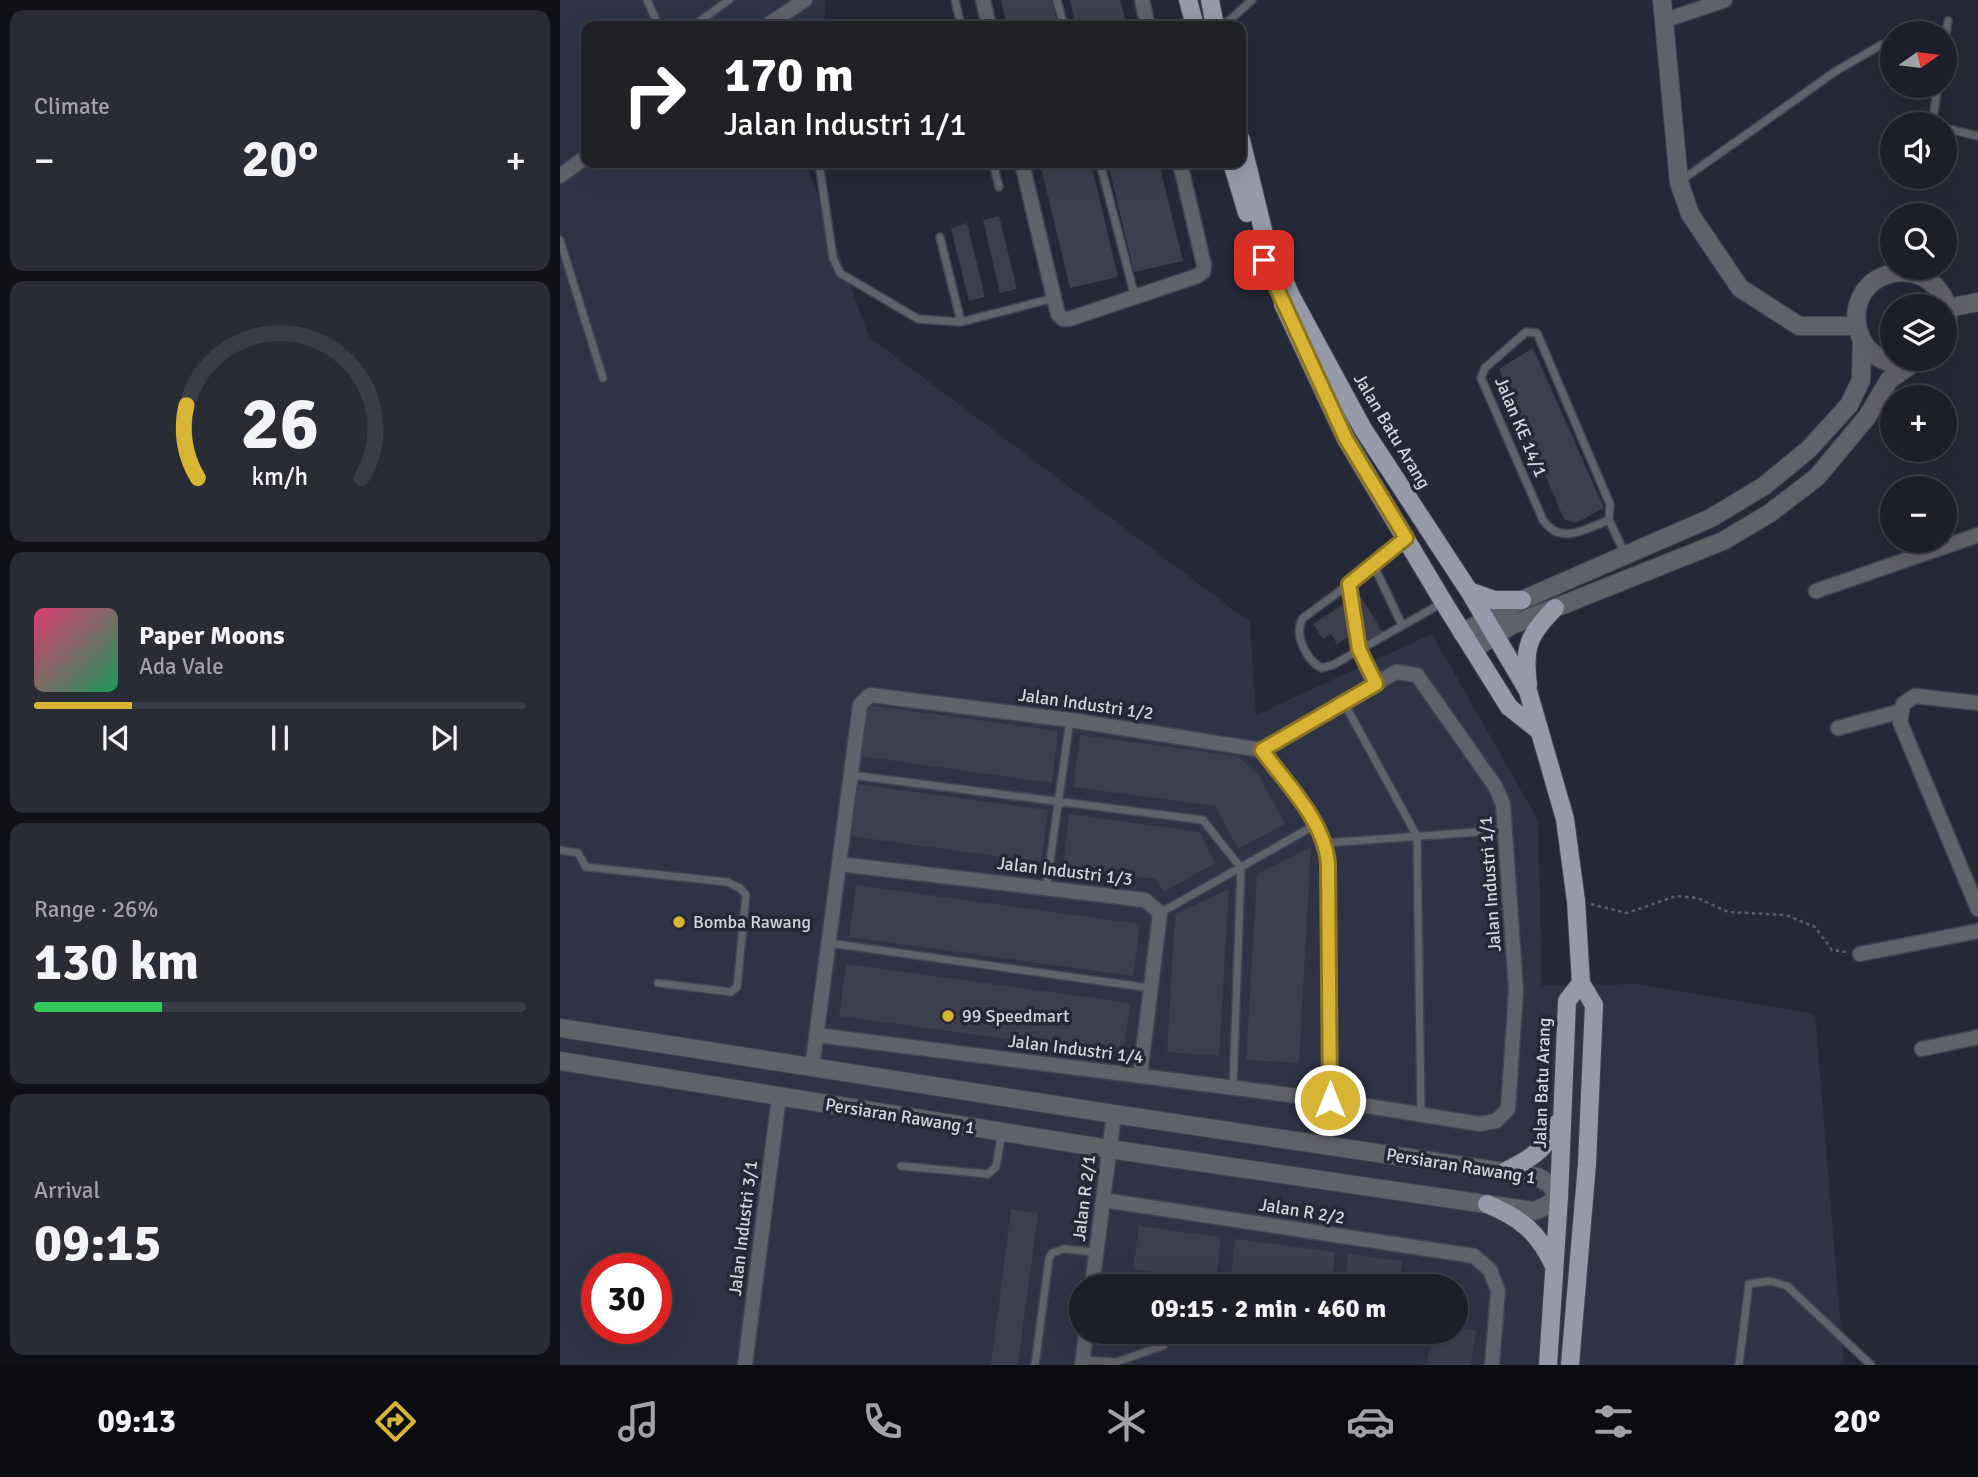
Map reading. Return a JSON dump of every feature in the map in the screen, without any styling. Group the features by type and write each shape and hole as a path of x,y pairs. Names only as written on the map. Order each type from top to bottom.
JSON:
{"main road":[{"path":"1188,0 1194,21"},
{"path":"1210,0 1215,21"},
{"name":"Jalan Batu Arang","path":"1246,161 1264,234 1291,296 1363,429 1469,591 1528,691 1565,819 1576,901 1581,983 1567,1001 1559,1197 1548,1365"},
{"path":"1234,168 1255,240 1346,439 1509,707 1537,729"},
{"path":"1469,591 1494,600 1522,600"},
{"path":"1528,691 1524,659 1529,642 1536,627 1555,608"},
{"path":"1570,1365 1587,1164 1594,1005 1581,983"},
{"path":"1506,1171 1531,1158 1550,1141 1561,1114"},
{"path":"1581,1232 1571,1212 1559,1197 1575,1186 1587,1164"},
{"path":"1487,1204 1511,1214 1527,1226 1545,1246 1555,1266"}],"street":[{"path":"774,21 805,0"},
{"path":"983,0 988,21"},
{"path":"1142,0 1147,21"},
{"path":"1662,0 1679,182 1690,214 1740,288 1799,326 1859,334"},
{"path":"1663,21 1725,0"},
{"path":"560,176 581,161"},
{"path":"1022,168 1058,314 1063,319 1203,272 1204,265 1181,168"},
{"path":"1462,632 1522,600 1711,518 1764,486 1809,449 1850,405 1861,380 1857,310 1862,295 1885,275 1901,272 1917,274 1931,281 1941,294"},
{"path":"1957,306 1978,302"},
{"path":"1859,334 1871,353 1880,359"},
{"path":"1473,649 1512,625 1723,541 1770,513 1817,477 1867,417 1889,380 1903,371"},
{"path":"1816,591 1978,535"},
{"name":"Jalan Industri 1/1","path":"1262,750 1396,672 1417,676 1495,786 1503,804 1516,989 1508,1110 1496,1121 1480,1124 1330,1100"},
{"name":"Jalan Industri 1/2","path":"812,1068 860,705 870,695 1070,720 1262,750"},
{"path":"1978,703 1915,696 1903,704 1900,722 1978,909"},
{"path":"1838,728 1902,711"},
{"path":"1262,750 1317,824 1326,843 1330,1100 1325,1145"},
{"name":"Jalan Industri 1/3","path":"839,863 1145,900 1160,914"},
{"path":"1140,1076 1160,914"},
{"path":"1860,954 1978,930"},
{"name":"Persiaran Rawang 1","path":"560,1028 1114,1114 1506,1171 1538,1177 1550,1184 1559,1197 1534,1211 1109,1149 560,1060"},
{"name":"Jalan Industri 1/4","path":"816,1035 1330,1100"},
{"path":"1922,1049 1978,1037"},
{"name":"Jalan Industri 3/1","path":"745,1365 779,1097"},
{"name":"Jalan R 2/1","path":"1093,1274 1114,1114"},
{"name":"Jalan R 2/2","path":"1103,1200 1474,1256 1490,1270 1498,1291 1492,1365"},
{"path":"1082,1363 1084,1344"}],"lane":[{"path":"647,0 657,21"},
{"path":"700,21 729,0"},
{"path":"954,0 960,21"},
{"path":"1057,0 1063,21"},
{"path":"1229,21 1252,0"},
{"path":"1679,182 1836,71 1880,46"},
{"path":"1957,131 1978,136"},
{"path":"820,168 833,258 840,273 918,319 961,322 1054,298"},
{"path":"994,168 999,187"},
{"path":"1101,168 1135,297"},
{"path":"940,237 961,322"},
{"path":"560,240 603,378"},
{"name":"Jalan KE 14/1","path":"1609,520 1563,536 1550,531 1481,378 1485,368 1526,332 1537,333 1610,504 1609,520 1626,555"},
{"path":"1406,538 1374,566 1303,618 1298,626 1298,635 1315,664 1321,668 1444,603"},
{"path":"1374,566 1402,625"},
{"path":"1349,584 1359,649 1376,684"},
{"path":"1344,703 1417,836 1421,1114"},
{"path":"1046,889 1070,720"},
{"path":"851,775 1203,820 1241,868 1233,1088"},
{"path":"1160,914 1317,824"},
{"path":"1326,843 1505,830"},
{"path":"560,850 578,853 586,867 727,882 740,888 746,895 737,987 731,992 722,992 658,984"},
{"path":"828,943 1151,988"},
{"path":"901,1166 988,1174 996,1167 1002,1132"},
{"path":"1035,1365 1052,1253 1064,1249 1096,1252"},
{"path":"1739,1365 1749,1284 1770,1280 1787,1286 1871,1365"},
{"path":"1082,1363 1116,1362 1163,1346"}],"path":[{"path":"1576,901 1627,913 1676,896 1698,898 1728,912 1786,915 1815,927 1832,950 1860,954"}],"shaded area":[{"path":"560,0 826,0 824,21 581,21 581,168 808,168 869,337 1250,622 1256,715 1432,634 1538,820 1542,986 1635,984 1815,1014 1844,1365 560,1365"}],"building":[{"path":"1001,0 1052,0 1057,21 1006,21"},
{"path":"1070,0 1120,0 1126,21 1075,21"},
{"path":"1041,168 1092,168 1118,277 1070,288"},
{"path":"1109,168 1160,168 1183,261 1134,272"},
{"path":"999,216 1017,289 1000,293 983,220"},
{"path":"967,223 985,297 969,301 951,228"},
{"path":"1533,348 1604,508 1576,523 1564,519 1499,369"},
{"path":"1356,589 1383,633 1369,642 1364,634 1353,640 1350,636 1337,644 1331,634 1323,639 1313,624 1345,603 1342,598"},
{"path":"867,705 1058,731 1052,783 860,756"},
{"path":"1080,735 1237,756 1259,775 1285,824 1238,849 1215,806 1073,787"},
{"path":"856,784 1048,810 1041,862 849,836"},
{"path":"1069,814 1200,832 1215,863 1164,892 1155,879 1063,866"},
{"path":"1311,847 1299,1063 1246,1060 1257,874"},
{"path":"856,885 1140,924 1133,976 849,937"},
{"path":"1229,889 1219,1056 1167,1052 1175,914"},
{"path":"846,964 1130,1003 1123,1055 839,1016"},
{"path":"1011,1209 1038,1213 1018,1365 991,1365"},
{"path":"1139,1226 1221,1237 1217,1274 1171,1274 1133,1269"},
{"path":"1235,1239 1335,1252 1332,1274 1231,1274"},
{"path":"1348,1254 1402,1261 1400,1274 1346,1274"},
{"path":"1468,1329 1476,1330 1471,1365 1427,1365 1430,1344 1468,1344"}],"place":[{"name":"Bomba Rawang","path":"679,922"},
{"name":"99 Speedmart","path":"948,1016"}],"route":[{"path":"1264,260 1346,439 1406,538 1349,584 1359,649 1376,684 1262,750 1317,824 1326,843 1330,1100"}]}
